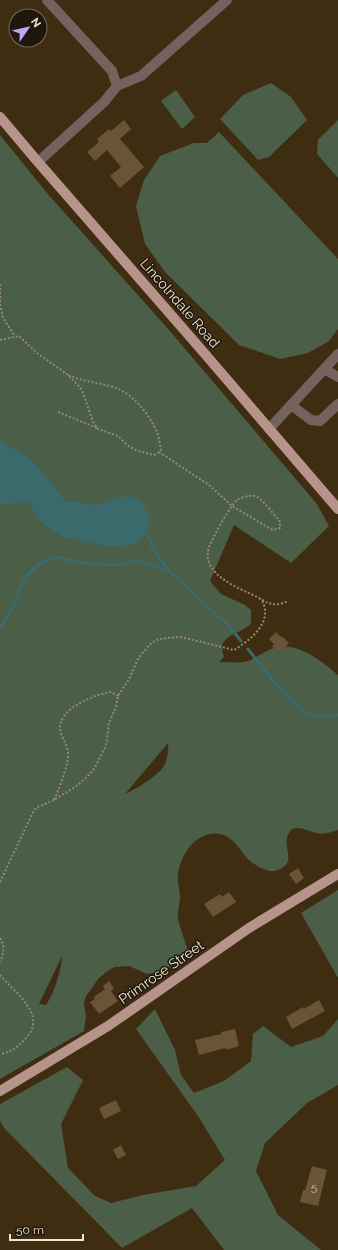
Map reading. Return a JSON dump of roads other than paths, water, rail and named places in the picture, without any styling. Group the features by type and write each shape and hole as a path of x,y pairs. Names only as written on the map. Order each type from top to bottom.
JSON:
{"main road":[{"name":"Lincolndale Road","path":"0,117 338,509"},
{"name":"Primrose Street","path":"0,1091 108,1026 243,932 338,874"}],"lane":[{"path":"47,0 112,71 117,86"},
{"path":"38,162 104,102 117,86 141,76 227,0"},
{"path":"269,429 338,354"},
{"path":"324,369 338,377"},
{"path":"291,405 311,420 320,421 338,404"}],"water":[{"path":"0,440 31,459 65,501 96,505 121,497 131,496 142,502 150,517 147,533 134,545 106,546 64,537 39,521 29,502 0,505"}],"waterway":[{"path":"147,533 153,549 169,571 229,626 241,641"},
{"path":"0,628 13,608 21,586 27,575 42,562 56,557 83,563 112,565 125,564 136,560 169,571"},
{"path":"248,649 285,694 302,709 316,716 338,715"}]}
